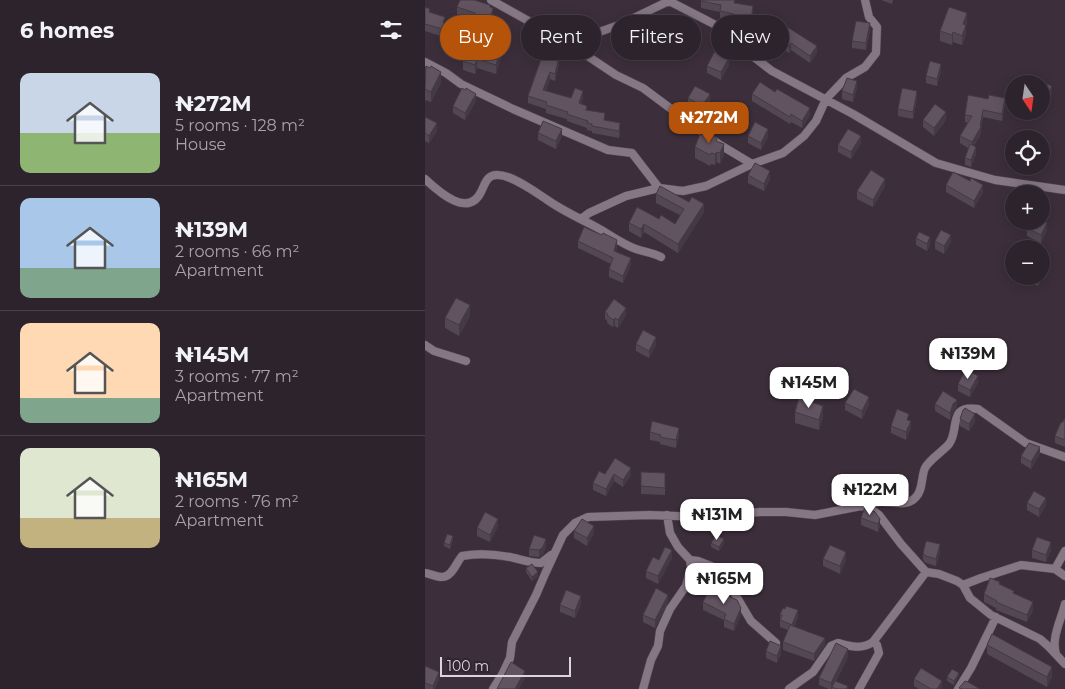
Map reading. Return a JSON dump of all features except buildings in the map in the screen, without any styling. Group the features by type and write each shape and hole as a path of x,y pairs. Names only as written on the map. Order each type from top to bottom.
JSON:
{"street":[{"path":"491,0 521,17"},
{"path":"581,219 589,213 626,196 659,188 683,191 706,186 752,164 783,153 805,136 816,121 826,99 847,78 865,67 876,53 877,27 869,17 865,0"},
{"path":"601,32 668,1 733,33 739,37 755,58 780,76 826,99 935,163 995,180 1065,190"},
{"path":"593,60 616,75 643,88 717,143 752,164"},
{"path":"425,62 461,84 513,109 608,150 632,153 659,188"},
{"path":"425,179 446,196 465,204 473,201 481,193 489,177 498,174 533,189 547,200 635,249 661,257"},
{"path":"425,345 434,351 465,361"},
{"path":"493,689 510,658 512,642 536,596 563,534 575,523 588,517 667,515 704,517 786,512 815,515 881,502 906,503 916,497 920,490 923,472 928,463 936,458 950,442 954,434 953,424 957,416 962,410 969,408 978,410 1026,443 1065,457"},
{"path":"861,506 870,508 879,515 926,572 939,574 957,581 963,586 970,598 996,618 1040,639 1065,664"},
{"path":"643,689 660,631 670,609 686,586 691,567 690,560 678,547 670,533 667,515"},
{"path":"1055,569 1065,551"},
{"path":"425,573 443,577 449,575 462,556 477,553 507,556 531,563 541,563 554,552"},
{"path":"690,560 716,568 734,591 751,621 776,643"},
{"path":"963,586 1021,565 1055,569 1065,576"},
{"path":"789,689 813,672 831,646 838,643 860,647 873,642 926,572"},
{"path":"1056,656 1053,646 1065,604"},
{"path":"958,689 971,668 996,618"},
{"path":"859,689 879,653 877,645 873,642"}]}
